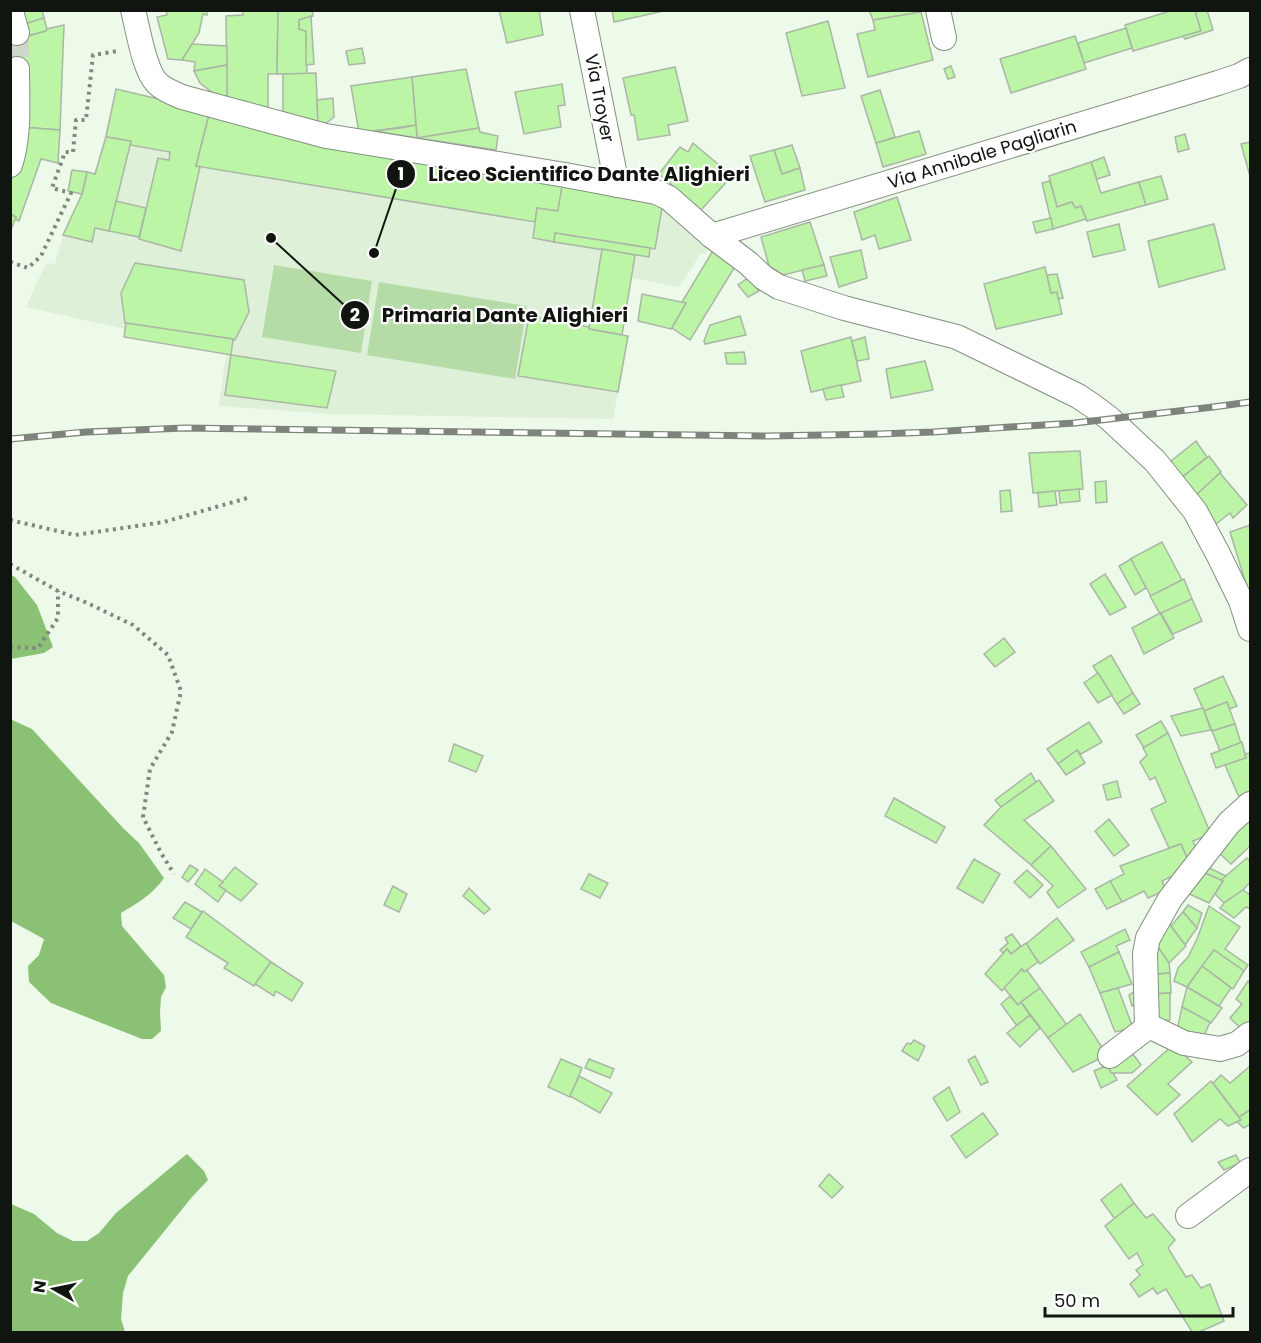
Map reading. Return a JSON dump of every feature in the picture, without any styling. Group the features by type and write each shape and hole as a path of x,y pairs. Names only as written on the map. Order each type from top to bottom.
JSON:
{"street":[{"path":"133,10 148,70 156,82 166,90 182,97 326,136 656,192 669,198 712,236 764,278 779,287 844,308 957,337 1078,396 1110,419 1155,461 1195,512 1241,601 1251,629"},
{"name":"Via Troyer","path":"582,10 617,185"},
{"path":"938,10 944,38"},
{"path":"10,165 14,153 17,69"},
{"name":"Via Annibale Pagliarin","path":"712,236 1218,83 1251,70"},
{"path":"1110,1056 1144,1030 1147,1025 1145,953 1148,938 1170,898 1229,823 1251,804"},
{"path":"1147,1025 1184,1043 1220,1049 1237,1044 1251,1034"},
{"path":"1188,1216 1251,1170"}],"path":[{"path":"10,262 28,268 41,256 71,193 52,188 65,152 74,152 76,120 86,120 93,55 142,47"},
{"path":"10,520 75,534 164,522 251,497"},
{"path":"10,564 58,591 133,625 168,655 181,691 171,732 150,769 143,817 174,874"},
{"path":"10,647 38,648 58,618 58,591"}],"shaded area":[{"path":"116,89 210,111 663,202 710,246 705,254 701,253 679,287 631,278 622,335 628,336 613,419 330,414 219,406 226,354 124,337 125,329 26,307 46,263 55,264 63,235 82,194 68,191 72,170 95,174"}],"green space":[{"path":"274,265 372,281 361,353 262,337"},
{"path":"379,282 527,306 515,379 367,355"},
{"path":"11,575 37,605 53,647 44,653 11,659"},
{"path":"10,719 32,729 139,843 164,878 139,902 121,913 122,926 164,975 166,987 161,997 161,1031 152,1039 142,1039 51,1003 29,982 28,966 39,955 44,939 11,921"},
{"path":"187,1154 204,1171 208,1180 128,1276 123,1293 121,1319 125,1332 11,1332 11,1204 34,1214 57,1233 73,1241 87,1241 99,1233 116,1213"}],"building":[{"path":"14,10 42,10 44,18 18,26"},
{"path":"166,10 207,10 207,15 203,14 199,33 182,60 168,59 157,17 167,15"},
{"path":"242,10 278,10 277,74 268,74 268,114 227,98 226,16 243,15"},
{"path":"278,10 312,10 313,16 299,20 299,29 306,31 307,74 277,74"},
{"path":"499,10 539,10 543,35 507,43"},
{"path":"612,10 668,10 614,22"},
{"path":"869,10 921,10 921,12 873,20"},
{"path":"1173,10 1195,10 1201,31 1133,51 1125,25"},
{"path":"1195,10 1207,10 1213,30 1185,39 1183,36 1201,31"},
{"path":"921,12 933,60 868,77 857,34 875,30 873,20"},
{"path":"311,16 314,64 306,65 306,31 299,29 299,20"},
{"path":"44,18 46,31 21,38 18,26"},
{"path":"828,21 845,88 802,96 786,33"},
{"path":"64,25 60,130 20,127 21,38"},
{"path":"1126,28 1132,48 1084,63 1078,43"},
{"path":"10,29 21,38 21,68 10,69"},
{"path":"1075,36 1086,69 1011,93 1000,59"},
{"path":"192,44 227,46 227,65 194,71 195,62 182,60"},
{"path":"362,48 365,63 349,65 346,51"},
{"path":"227,65 227,98 213,93 200,83 194,71"},
{"path":"951,66 955,77 948,79 944,69"},
{"path":"675,67 688,121 668,125 670,135 638,140 634,115 631,115 623,78"},
{"path":"466,69 479,128 417,138 412,77"},
{"path":"316,73 318,125 283,117 283,74"},
{"path":"412,77 416,125 359,133 351,86"},
{"path":"562,84 565,105 558,106 561,127 524,134 515,92"},
{"path":"116,89 210,111 196,166 200,167 181,251 139,239 158,158 169,160 170,152 130,145 131,141 106,137"},
{"path":"880,90 895,137 876,143 861,96"},
{"path":"333,98 334,117 324,125 318,125 317,100"},
{"path":"210,111 563,182 558,211 537,208 535,222 196,166"},
{"path":"416,125 417,138 374,131 401,128"},
{"path":"20,127 60,130 58,163 41,159 19,221 10,214 10,173"},
{"path":"479,128 480,132 498,136 496,150 417,138"},
{"path":"919,131 926,154 883,167 876,143"},
{"path":"1185,134 1189,149 1178,152 1175,137"},
{"path":"106,137 131,141 109,231 95,228 92,242 63,235 82,194 87,172 95,174"},
{"path":"1250,142 1250,176 1241,144"},
{"path":"693,143 732,176 701,210 659,174 680,147 688,152"},
{"path":"792,145 800,168 782,174 774,150"},
{"path":"774,150 782,174 800,168 805,190 765,202 750,156"},
{"path":"1104,157 1110,175 1097,179 1091,162"},
{"path":"1091,162 1101,193 1139,182 1146,205 1087,221 1081,206 1075,208 1072,202 1057,207 1049,176"},
{"path":"72,170 87,172 82,194 68,191"},
{"path":"1161,176 1168,199 1146,205 1139,182"},
{"path":"1050,181 1057,207 1072,202 1075,208 1081,206 1086,219 1053,229 1042,183"},
{"path":"562,186 663,202 655,249 555,233 554,242 533,238 537,208 558,211"},
{"path":"897,197 911,240 879,249 875,235 862,240 854,212"},
{"path":"116,201 146,208 139,237 109,231"},
{"path":"10,214 16,217 10,232"},
{"path":"1051,218 1053,229 1036,233 1033,222"},
{"path":"810,222 824,265 783,275 769,266 761,237"},
{"path":"1119,224 1125,250 1093,257 1087,232"},
{"path":"1214,224 1225,269 1159,287 1148,241"},
{"path":"555,233 650,248 649,257 554,242"},
{"path":"602,249 635,255 622,335 589,329"},
{"path":"714,249 736,265 690,340 672,328 686,303 682,302"},
{"path":"861,250 867,278 839,287 830,257"},
{"path":"135,263 244,280 249,312 235,340 125,323 121,293"},
{"path":"824,265 827,276 805,281 802,270"},
{"path":"1045,267 1051,293 1057,292 1062,314 996,329 984,284"},
{"path":"1057,274 1063,298 1058,299 1057,292 1051,293 1047,275"},
{"path":"749,277 759,291 748,297 738,285"},
{"path":"642,294 686,303 671,329 638,321"},
{"path":"529,316 628,336 618,392 518,376"},
{"path":"740,316 746,335 705,344 710,325"},
{"path":"126,323 233,339 231,355 124,337"},
{"path":"851,337 861,381 811,392 801,351"},
{"path":"865,337 869,359 857,361 852,341"},
{"path":"744,352 746,364 727,364 725,353"},
{"path":"231,355 336,371 327,408 225,395"},
{"path":"925,361 933,390 891,398 886,369"},
{"path":"841,385 844,397 826,400 823,389"},
{"path":"1196,441 1207,457 1180,479 1166,465"},
{"path":"1080,451 1083,489 1033,493 1029,453"},
{"path":"1209,456 1221,472 1194,497 1180,479"},
{"path":"1220,473 1247,505 1233,518 1230,513 1216,524 1194,497"},
{"path":"1106,481 1107,502 1096,503 1095,482"},
{"path":"1079,489 1080,501 1060,503 1059,491"},
{"path":"1010,490 1012,511 1001,512 1000,491"},
{"path":"1055,491 1057,505 1039,507 1038,493"},
{"path":"1250,525 1250,597 1230,532"},
{"path":"1162,542 1182,580 1151,596 1130,559"},
{"path":"1131,559 1146,588 1135,595 1119,566"},
{"path":"1105,574 1126,607 1110,615 1090,584"},
{"path":"1184,579 1192,599 1160,614 1150,596"},
{"path":"1192,599 1202,621 1173,634 1161,613"},
{"path":"1160,613 1174,638 1144,654 1132,628"},
{"path":"1004,638 1015,652 995,667 984,654"},
{"path":"1111,655 1133,693 1117,704 1093,666"},
{"path":"1098,673 1112,695 1098,703 1084,683"},
{"path":"1223,676 1237,706 1229,709 1227,702 1204,711 1194,689"},
{"path":"1133,693 1140,704 1124,714 1117,704"},
{"path":"1227,702 1235,724 1212,731 1204,711"},
{"path":"1203,708 1211,730 1181,736 1171,716"},
{"path":"1161,721 1168,733 1144,748 1136,735"},
{"path":"1089,722 1102,742 1081,754 1077,750 1058,764 1047,749"},
{"path":"1235,724 1241,743 1220,751 1212,731"},
{"path":"1168,733 1211,834 1193,841 1199,856 1190,865 1181,844 1169,848 1151,809 1166,802 1155,777 1150,780 1140,762 1147,755 1143,748"},
{"path":"1242,742 1246,758 1216,768 1211,754"},
{"path":"454,744 483,756 476,772 449,761"},
{"path":"1077,750 1085,763 1066,775 1058,764"},
{"path":"1250,753 1250,797 1243,798 1238,795 1225,765 1246,758 1245,754"},
{"path":"1031,773 1036,782 1001,807 995,800"},
{"path":"1039,780 1054,801 1024,820 1051,846 1031,865 984,825 1001,807"},
{"path":"1117,781 1121,797 1107,800 1103,785"},
{"path":"894,798 945,827 936,843 885,816"},
{"path":"1250,812 1250,846 1231,864 1215,849"},
{"path":"1109,819 1129,845 1114,856 1095,831"},
{"path":"1181,844 1191,867 1162,881 1166,890 1148,898 1144,891 1122,902 1110,881 1124,874 1120,866"},
{"path":"1051,846 1086,889 1058,908 1047,892 1053,886 1031,865"},
{"path":"1247,858 1250,861 1250,882 1243,890 1224,903 1215,894 1223,881 1221,880"},
{"path":"974,859 1000,874 983,903 957,888"},
{"path":"190,865 198,870 188,882 182,877"},
{"path":"1203,865 1226,876 1221,880 1201,871"},
{"path":"235,867 257,884 241,901 219,886"},
{"path":"205,869 223,882 219,886 226,890 218,902 195,884"},
{"path":"1027,870 1043,885 1030,898 1014,882"},
{"path":"1201,871 1223,881 1209,903 1187,893"},
{"path":"589,874 608,883 600,898 581,889"},
{"path":"1110,881 1122,902 1107,909 1095,889"},
{"path":"393,886 407,894 399,912 384,905"},
{"path":"469,888 490,909 484,914 463,896"},
{"path":"1243,890 1250,895 1250,909 1246,907 1234,918 1220,908"},
{"path":"185,902 202,912 191,929 173,918"},
{"path":"1188,905 1202,913 1197,928 1183,912"},
{"path":"1209,906 1240,927 1225,949 1248,965 1244,971 1214,950 1187,987 1174,981 1178,968 1188,957 1197,939"},
{"path":"203,911 271,962 254,986 224,968 228,963 186,937"},
{"path":"1183,912 1197,928 1185,945 1171,926"},
{"path":"1057,918 1074,940 1040,964 1026,944"},
{"path":"1170,925 1186,946 1169,963 1152,939"},
{"path":"1125,929 1130,940 1116,946 1119,952 1089,967 1081,952"},
{"path":"1012,934 1021,946 1011,954 1007,949 1003,953 1000,950 1008,943 1005,938"},
{"path":"1026,943 1038,962 1024,972 1022,969 1002,991 985,974 1007,949 1011,954"},
{"path":"1156,944 1169,963 1170,973 1151,974"},
{"path":"1214,950 1244,971 1233,989 1202,966"},
{"path":"1119,952 1132,984 1100,993 1089,967"},
{"path":"271,962 303,983 292,1001 276,991 274,996 255,984"},
{"path":"1202,966 1231,988 1219,1006 1187,987"},
{"path":"1022,969 1024,972 1027,970 1040,988 1018,1005 1004,988"},
{"path":"1170,973 1171,993 1151,994 1148,975"},
{"path":"1248,981 1250,984 1250,1029 1246,1033 1230,1018 1242,1004 1236,999"},
{"path":"1187,987 1222,1008 1211,1023 1182,1007"},
{"path":"1040,988 1067,1025 1048,1038 1021,1002"},
{"path":"1118,988 1133,1028 1115,1032 1100,993"},
{"path":"1140,988 1142,1000 1132,1006 1129,995"},
{"path":"1170,993 1170,1020 1153,1021 1151,994"},
{"path":"1010,996 1018,1005 1021,1002 1030,1015 1017,1026 1001,1004"},
{"path":"1182,1007 1210,1022 1201,1043 1176,1035"},
{"path":"1080,1014 1107,1055 1073,1072 1048,1038"},
{"path":"1030,1015 1040,1028 1020,1047 1007,1033"},
{"path":"914,1040 925,1046 918,1061 902,1051 907,1043 911,1044"},
{"path":"1173,1045 1192,1062 1168,1084 1180,1095 1157,1115 1127,1086"},
{"path":"1127,1046 1141,1065 1132,1073 1111,1073 1107,1064"},
{"path":"975,1056 988,1082 981,1085 968,1060"},
{"path":"561,1059 582,1068 570,1097 548,1087"},
{"path":"589,1059 614,1069 610,1078 585,1068"},
{"path":"1108,1065 1117,1080 1101,1088 1094,1071"},
{"path":"1250,1066 1250,1110 1239,1117 1213,1083 1221,1075 1230,1083"},
{"path":"579,1076 612,1093 600,1113 570,1096"},
{"path":"1211,1081 1241,1120 1228,1126 1220,1119 1192,1142 1174,1114"},
{"path":"949,1087 960,1112 947,1121 933,1098"},
{"path":"1250,1110 1250,1124 1244,1128 1237,1122 1241,1120 1239,1117"},
{"path":"983,1113 998,1134 966,1158 951,1136"},
{"path":"1236,1155 1240,1163 1224,1170 1218,1162"},
{"path":"829,1174 843,1187 832,1198 819,1186"},
{"path":"1121,1184 1134,1203 1115,1219 1101,1200"},
{"path":"1134,1203 1146,1218 1153,1214 1175,1240 1168,1248 1186,1277 1192,1275 1201,1288 1210,1284 1224,1321 1199,1332 1192,1332 1166,1289 1157,1294 1153,1288 1139,1297 1130,1284 1140,1275 1136,1270 1143,1265 1137,1253 1129,1259 1105,1226"}],"tunnel":[{"path":"17,33 17,69"}],"railway":[{"path":"10,439 86,432 185,428 768,436 878,434 1075,423 1250,402"}],"place":[{"name":"Primaria Dante Alighieri","path":"271,238"},
{"name":"Liceo Scientifico Dante Alighieri","path":"374,253"}]}
